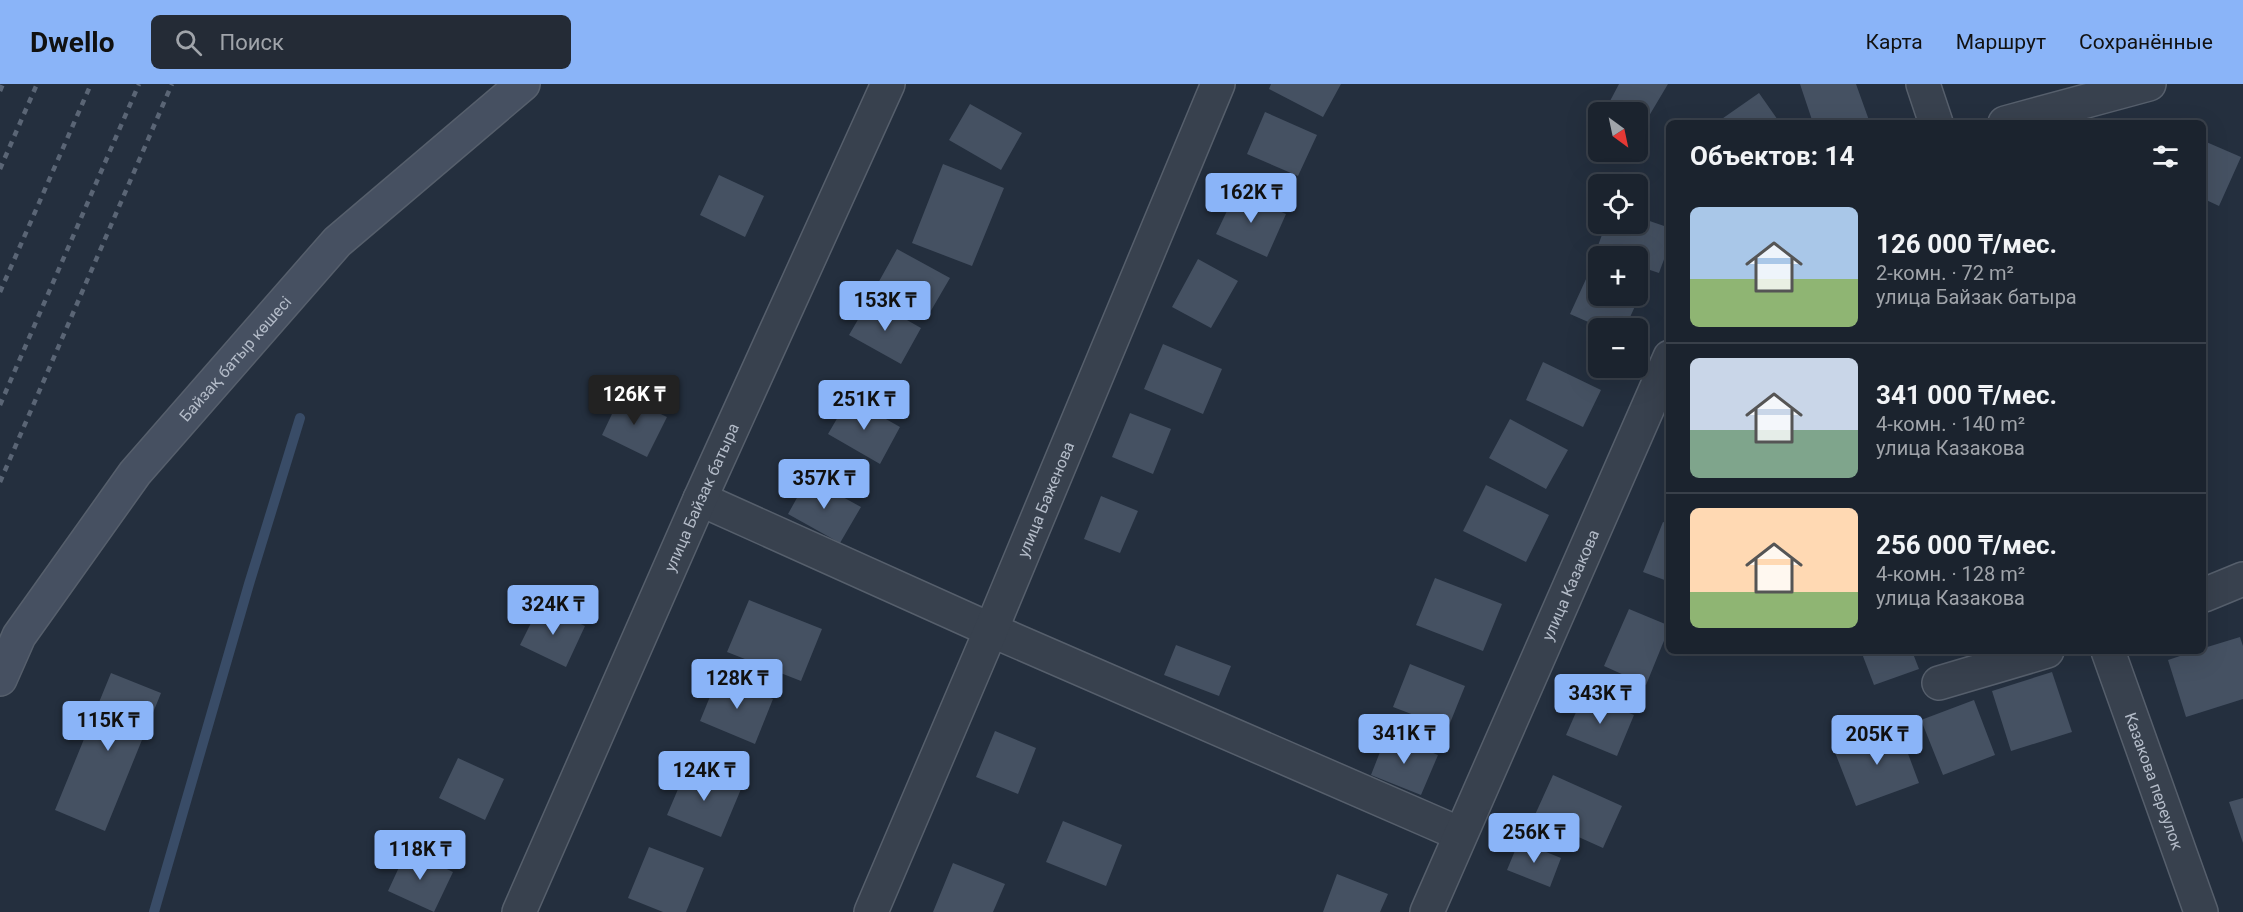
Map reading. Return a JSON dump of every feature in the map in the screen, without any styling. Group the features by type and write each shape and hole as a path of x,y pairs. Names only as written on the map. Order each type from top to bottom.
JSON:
{"main road":[{"name":"Байзақ батыр көшесі","path":"0,679 19,636 135,473 220,375 337,242 523,84"}],"street":[{"name":"улица Байзак батыра","path":"519,912 700,499 888,84"},
{"name":"улица Баженова","path":"871,912 1218,84"},
{"path":"1923,84 1935,120"},
{"path":"2016,120 2149,84"},
{"name":"улица Казакова","path":"1427,912 1666,366"},
{"path":"700,499 991,630 1460,834"},
{"path":"2206,594 2243,579"},
{"path":"1939,683 2037,654"},
{"name":"Казакова переулок","path":"2109,654 2201,912"}],"building":[{"path":"1271,84 1341,84 1323,117 1269,89"},
{"path":"1619,84 1668,84 1648,118 1648,102 1610,101"},
{"path":"1800,84 1856,84 1869,120 1812,120"},
{"path":"1759,93 1778,120 1720,120"},
{"path":"970,104 1022,133 1001,170 949,140"},
{"path":"1265,112 1317,135 1298,176 1247,154"},
{"path":"2206,142 2241,157 2219,206 2206,200"},
{"path":"943,164 1004,188 972,266 912,243"},
{"path":"719,175 764,196 745,237 700,215"},
{"path":"1236,192 1286,214 1267,257 1216,234"},
{"path":"1648,220 1666,227 1666,254 1659,273 1648,269 1648,246 1598,246 1602,234 1648,234"},
{"path":"897,249 950,278 929,314 877,285"},
{"path":"1198,259 1238,281 1211,328 1172,307"},
{"path":"1588,275 1588,306 1635,306 1630,318 1588,318 1588,322 1570,314"},
{"path":"870,299 921,328 901,364 849,335"},
{"path":"1163,344 1222,369 1203,414 1144,389"},
{"path":"1543,362 1601,390 1583,427 1526,400"},
{"path":"621,395 667,417 647,457 602,435"},
{"path":"849,398 900,427 880,464 828,434"},
{"path":"1130,413 1171,429 1153,474 1112,457"},
{"path":"1510,419 1568,450 1546,489 1489,458"},
{"path":"808,478 861,507 840,543 788,514"},
{"path":"1486,485 1549,515 1526,562 1463,531"},
{"path":"1101,496 1138,511 1120,553 1084,539"},
{"path":"1663,522 1666,523 1666,581 1643,572"},
{"path":"1435,578 1502,604 1483,651 1416,625"},
{"path":"749,600 822,629 801,681 727,652"},
{"path":"540,605 585,626 566,667 520,645"},
{"path":"1629,609 1666,624 1666,636 1646,685 1604,666"},
{"path":"2240,637 2243,646 2243,699 2186,717 2168,660 2186,654 2206,654 2206,647"},
{"path":"1176,645 1231,666 1219,696 1164,675"},
{"path":"1862,654 1913,654 1919,669 1874,685"},
{"path":"1410,664 1465,686 1448,728 1393,707"},
{"path":"2052,672 2072,732 2011,751 1992,691"},
{"path":"111,673 161,693 105,831 55,810"},
{"path":"718,677 773,699 755,744 700,721"},
{"path":"1584,694 1634,715 1617,756 1566,735"},
{"path":"1974,700 1995,755 1943,775 1921,720"},
{"path":"1898,727 1919,783 1856,806 1834,750"},
{"path":"995,731 1036,748 1018,794 976,777"},
{"path":"1387,734 1438,755 1421,795 1371,775"},
{"path":"458,758 504,779 485,820 439,798"},
{"path":"687,768 741,789 721,837 667,815"},
{"path":"1553,775 1622,806 1603,848 1534,817"},
{"path":"2243,798 2243,843 2229,802"},
{"path":"1063,821 1122,845 1106,886 1046,862"},
{"path":"1519,841 1561,858 1550,887 1507,870"},
{"path":"649,847 704,868 686,912 663,912 628,898"},
{"path":"407,850 453,872 434,912 388,891"},
{"path":"953,863 1005,884 993,912 933,912"},
{"path":"1337,874 1388,894 1380,912 1323,912"}],"waterway":[{"path":"154,912 249,584 300,418"}],"railway":[{"path":"0,91 3,84"},
{"path":"0,169 37,84"},
{"path":"0,292 91,84"},
{"path":"0,405 139,84"},
{"path":"0,482 172,84"}]}
